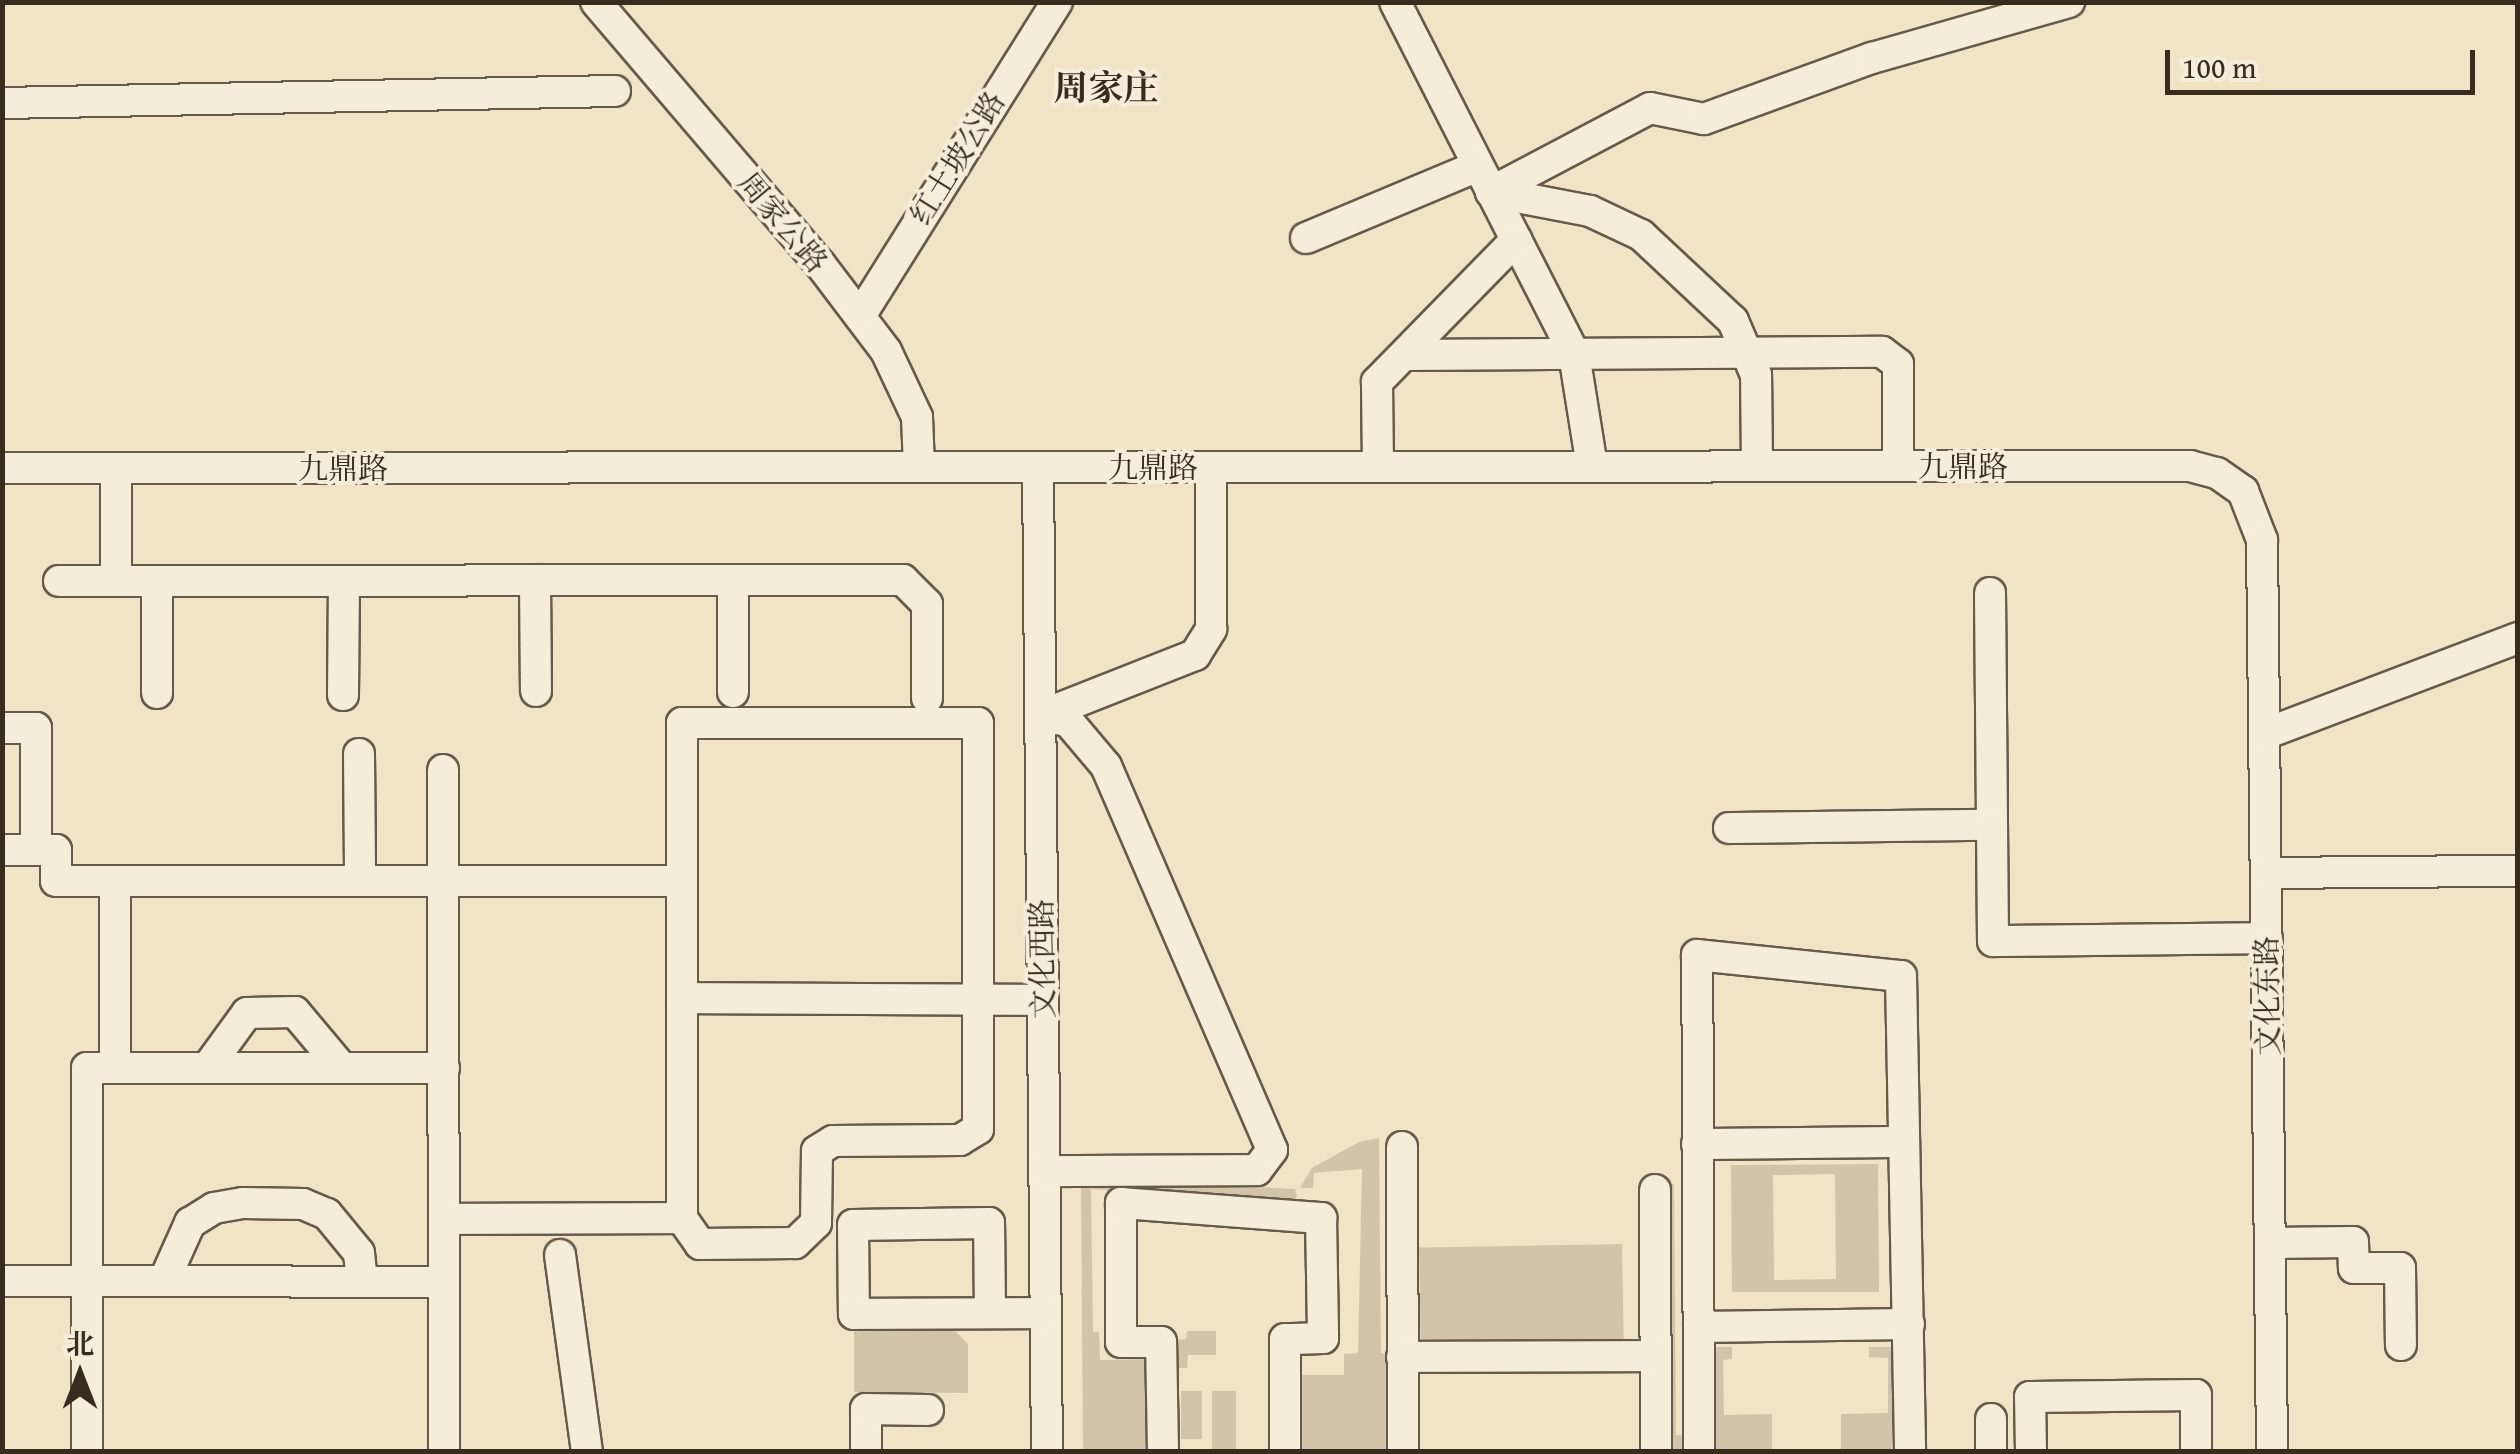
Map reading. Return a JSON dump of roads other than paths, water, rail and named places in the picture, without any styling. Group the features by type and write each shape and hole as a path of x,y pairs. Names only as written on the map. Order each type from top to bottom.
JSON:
{"street":[{"name":"周家公路","path":"596,2 860,316 905,387 917,417 919,467"},
{"name":"红土坡公路","path":"860,316 1057,2"},
{"path":"1395,2 1574,354 1592,466"},
{"path":"1306,238 1485,179 1650,108 1704,119 1872,58 2069,2"},
{"path":"2,103 615,91"},
{"path":"1485,179 1590,211 1641,235 1733,321 1750,353 1757,466"},
{"path":"1378,466 1377,382 1516,240"},
{"path":"1406,355 1750,353 1895,357 1898,466"},
{"name":"文化西路","path":"1038,467 1047,1452"},
{"path":"1040,716 1194,655 1211,629 1211,467"},
{"name":"九鼎路","path":"2,468 2206,469 2243,491 2262,540"},
{"path":"116,468 116,581"},
{"name":"文化东路","path":"2262,540 2272,1452"},
{"path":"536,580 536,691"},
{"path":"733,692 734,580"},
{"path":"59,581 912,583 927,604 927,698"},
{"path":"157,581 157,693"},
{"path":"343,695 344,581"},
{"path":"1990,594 1993,941 2267,938"},
{"path":"2264,734 2518,638"},
{"path":"1040,716 1068,721 1106,766 1272,1150 1256,1170 1044,1171"},
{"path":"682,723 978,723 978,1129 960,1140 832,1141 817,1151 816,1224 795,1244 700,1244 682,1218 682,881 682,723"},
{"path":"2,728 36,728 36,850"},
{"path":"359,754 360,881"},
{"path":"443,770 444,1452"},
{"path":"1729,828 1992,825"},
{"path":"2,850 56,850 56,881 682,881"},
{"path":"2266,874 2518,871"},
{"path":"115,881 115,1068"},
{"path":"1700,1452 1696,955 1901,976 1910,1452"},
{"path":"682,998 1043,1000"},
{"path":"207,1068 247,1012 295,1012 342,1068"},
{"path":"87,1452 87,1068 444,1068"},
{"path":"1698,1144 1904,1142"},
{"path":"1402,1146 1403,1452"},
{"path":"1655,1190 1656,1452"},
{"path":"164,1281 190,1223 214,1208 243,1202 303,1204 328,1214 359,1253 362,1281"},
{"path":"1163,1452 1161,1342 1121,1342 1121,1203 1321,1218 1323,1338 1285,1338 1285,1452"},
{"path":"444,1219 682,1218"},
{"path":"990,1313 989,1224 853,1225 854,1314 1046,1313"},
{"path":"2270,1243 2354,1242 2354,1268 2400,1268 2401,1346"},
{"path":"560,1256 587,1452"},
{"path":"2,1281 444,1282"},
{"path":"1699,1326 1908,1324"},
{"path":"1402,1357 1656,1356"},
{"path":"2031,1452 2030,1396 2196,1395 2196,1452"},
{"path":"866,1452 866,1409 928,1410"},
{"path":"1990,1419 1991,1452"}],"district":[{"name":"周家庄","path":"1106,88"}]}
